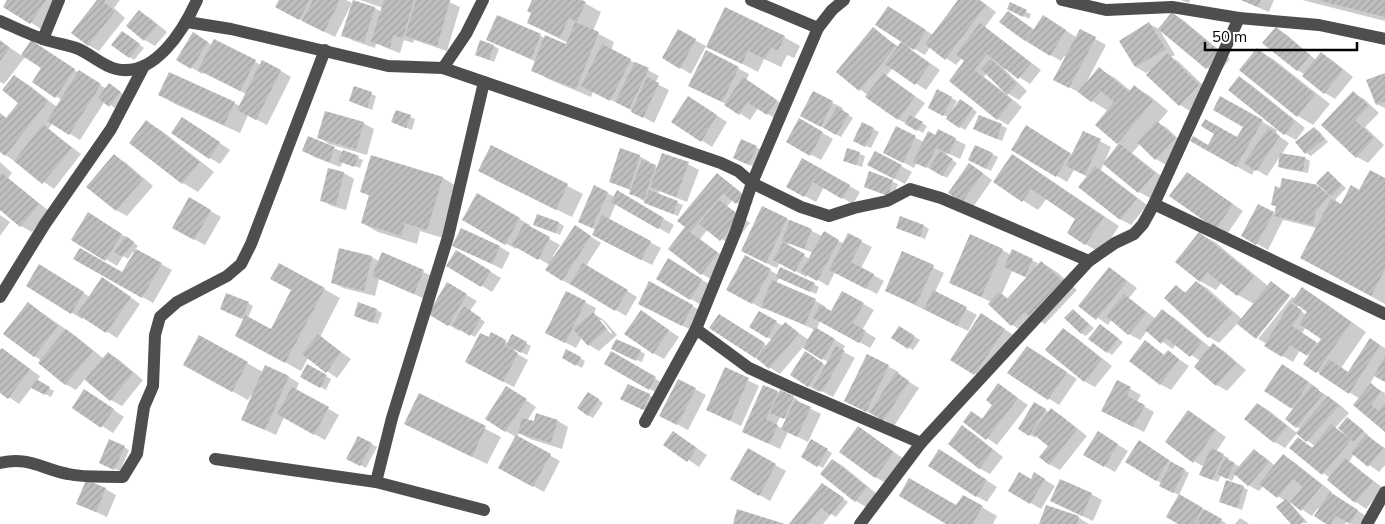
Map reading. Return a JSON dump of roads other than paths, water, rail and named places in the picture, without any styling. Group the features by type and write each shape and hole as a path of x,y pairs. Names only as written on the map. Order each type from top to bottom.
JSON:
{"street":[{"path":"43,39 59,0"},
{"path":"0,21 43,39 77,48 115,69 130,71 144,66 162,53 187,22 197,0"},
{"path":"443,68 466,34 483,0"},
{"path":"751,0 818,28"},
{"path":"645,422 696,329 736,231 752,183 818,28 832,10 844,0"},
{"path":"1062,0 1106,10 1172,6 1239,18 1319,25 1385,39"},
{"path":"860,524 921,443 1089,261 1115,243 1134,234 1143,224 1154,204 1239,18"},
{"path":"187,22 231,29 388,66 443,68 721,163 738,171 752,183 801,207 829,216 854,208 888,201 910,189 941,198 1089,261"},
{"path":"0,463 13,460 29,461 68,474 123,477 137,454 144,407 153,386 155,335 160,317 177,302 227,276 241,264 251,244 325,50"},
{"path":"0,297 45,224 112,129 124,109 144,66"},
{"path":"376,482 392,418 442,259 484,82"},
{"path":"1154,204 1385,314"},
{"path":"696,329 749,368 921,443"},
{"path":"215,459 376,482 484,510"},
{"path":"1367,524 1385,492"}]}
